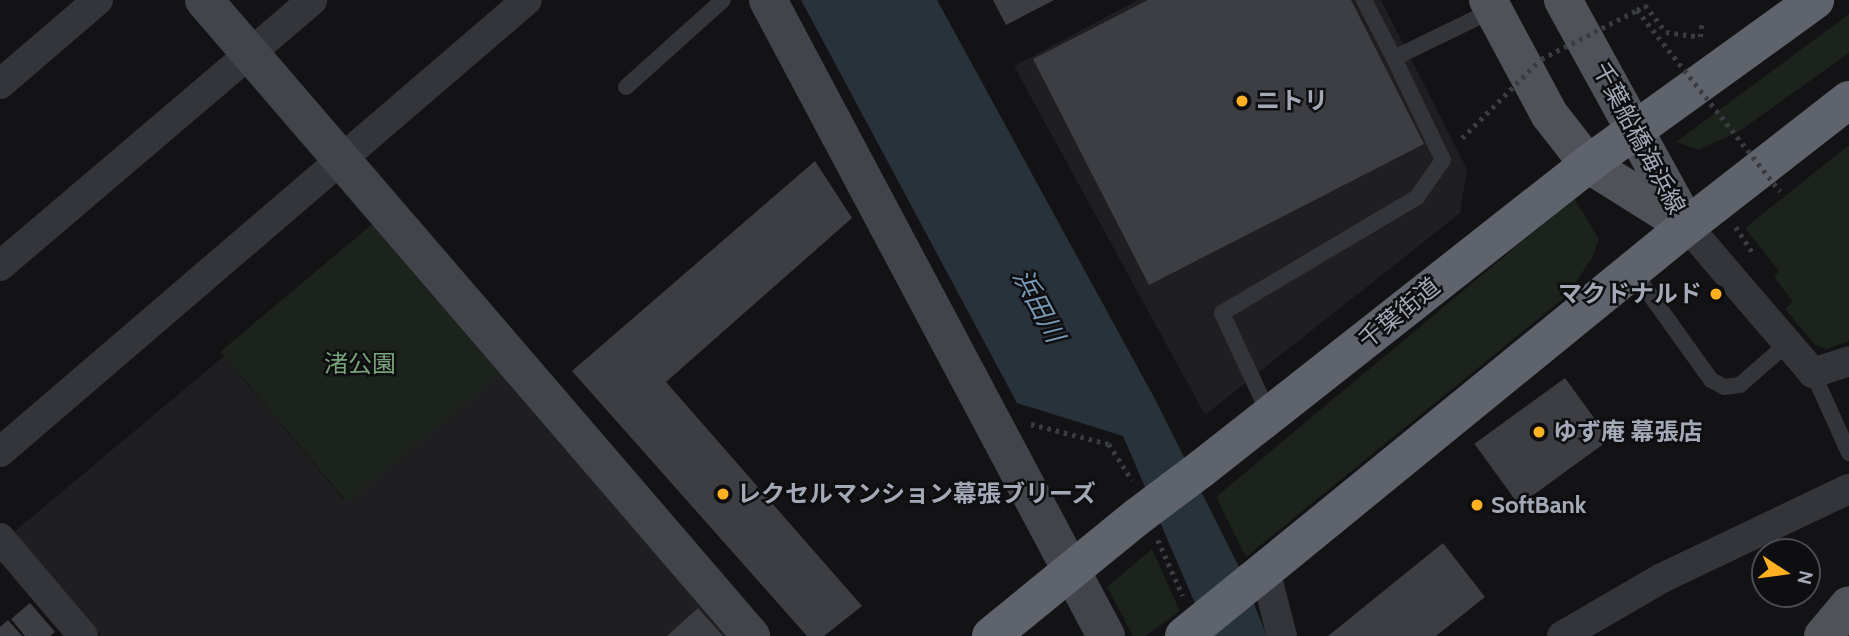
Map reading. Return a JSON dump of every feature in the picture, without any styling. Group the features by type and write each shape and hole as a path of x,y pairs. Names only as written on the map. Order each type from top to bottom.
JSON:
{"highway":[{"name":"千葉街道","path":"991,636 1142,511 1270,416 1588,164 1815,0"},
{"path":"1184,618 1259,575 1686,226 1849,100"}],"main road":[{"name":"千葉船橋海浜線","path":"1563,0 1636,128 1686,226"},
{"name":"千葉船橋海浜線","path":"1490,5 1549,114 1588,164 1686,226"},
{"path":"1823,636 1849,605"}],"street":[{"path":"0,83 97,0"},
{"path":"204,0 751,636"},
{"path":"0,267 312,0"},
{"path":"0,452 527,0"},
{"path":"768,0 1106,636"},
{"path":"1686,226 1813,373 1849,361"},
{"path":"1562,636 1662,578 1849,489"},
{"path":"0,538 77,634"},
{"path":"1259,575 1282,636"}],"lane":[{"path":"626,87 723,0"},
{"path":"1270,416 1222,313 1418,197 1443,160 1364,0"},
{"path":"1394,58 1490,5"},
{"path":"1632,270 1711,380 1724,387 1740,385 1788,343"},
{"path":"1813,373 1849,453"}],"path":[{"path":"1637,0 1639,8 1780,191 1771,198"},
{"path":"1462,138 1541,59 1645,5 1666,32 1700,37 1702,22"},
{"path":"1744,220 1735,227 1754,255"},
{"path":"1016,421 1110,444 1142,511 1184,618"}],"shaded area":[{"path":"1138,0 1381,0 1467,169 1460,213 1205,415 1014,66"},
{"path":"224,356 344,500 502,372 729,636 101,636 13,533"}],"green space":[{"path":"1849,14 1849,53 1741,130 1699,150 1676,142"},
{"path":"1849,145 1849,341 1827,349 1815,345 1785,309 1793,302 1774,277 1779,271 1745,228"},
{"path":"1574,198 1599,239 1592,258 1566,296 1246,557 1216,497"},
{"name":"渚公園","path":"376,221 503,372 347,502 220,351"},
{"path":"1152,549 1180,611 1146,636 1133,636 1107,587"}],"water":[{"name":"浜田川","path":"801,0 937,0 1156,401 1240,569 1267,636 1209,636 1123,436 1017,403"}],"building":[{"path":"993,0 1054,0 1006,25"},
{"path":"1148,0 1351,0 1424,144 1149,285 1033,59"},
{"name":"レクセルマンション幕張ブリーズ","path":"815,161 852,218 666,382 862,606 824,636 807,636 572,371"},
{"path":"1565,378 1610,439 1519,505 1474,444"},
{"path":"1443,543 1485,597 1436,636 1328,636"},
{"path":"30,603 55,632 50,636 25,636 11,619"},
{"path":"698,608 723,636 667,636"},
{"path":"8,620 22,636 0,636 0,627"}],"place":[{"name":"ニトリ","path":"1242,101"},
{"name":"マクドナルド","path":"1716,294"},
{"name":"ゆず庵 幕張店","path":"1539,432"},
{"name":"レクセルマンション幕張ブリーズ","path":"723,494"},
{"name":"SoftBank","path":"1477,505"}]}
